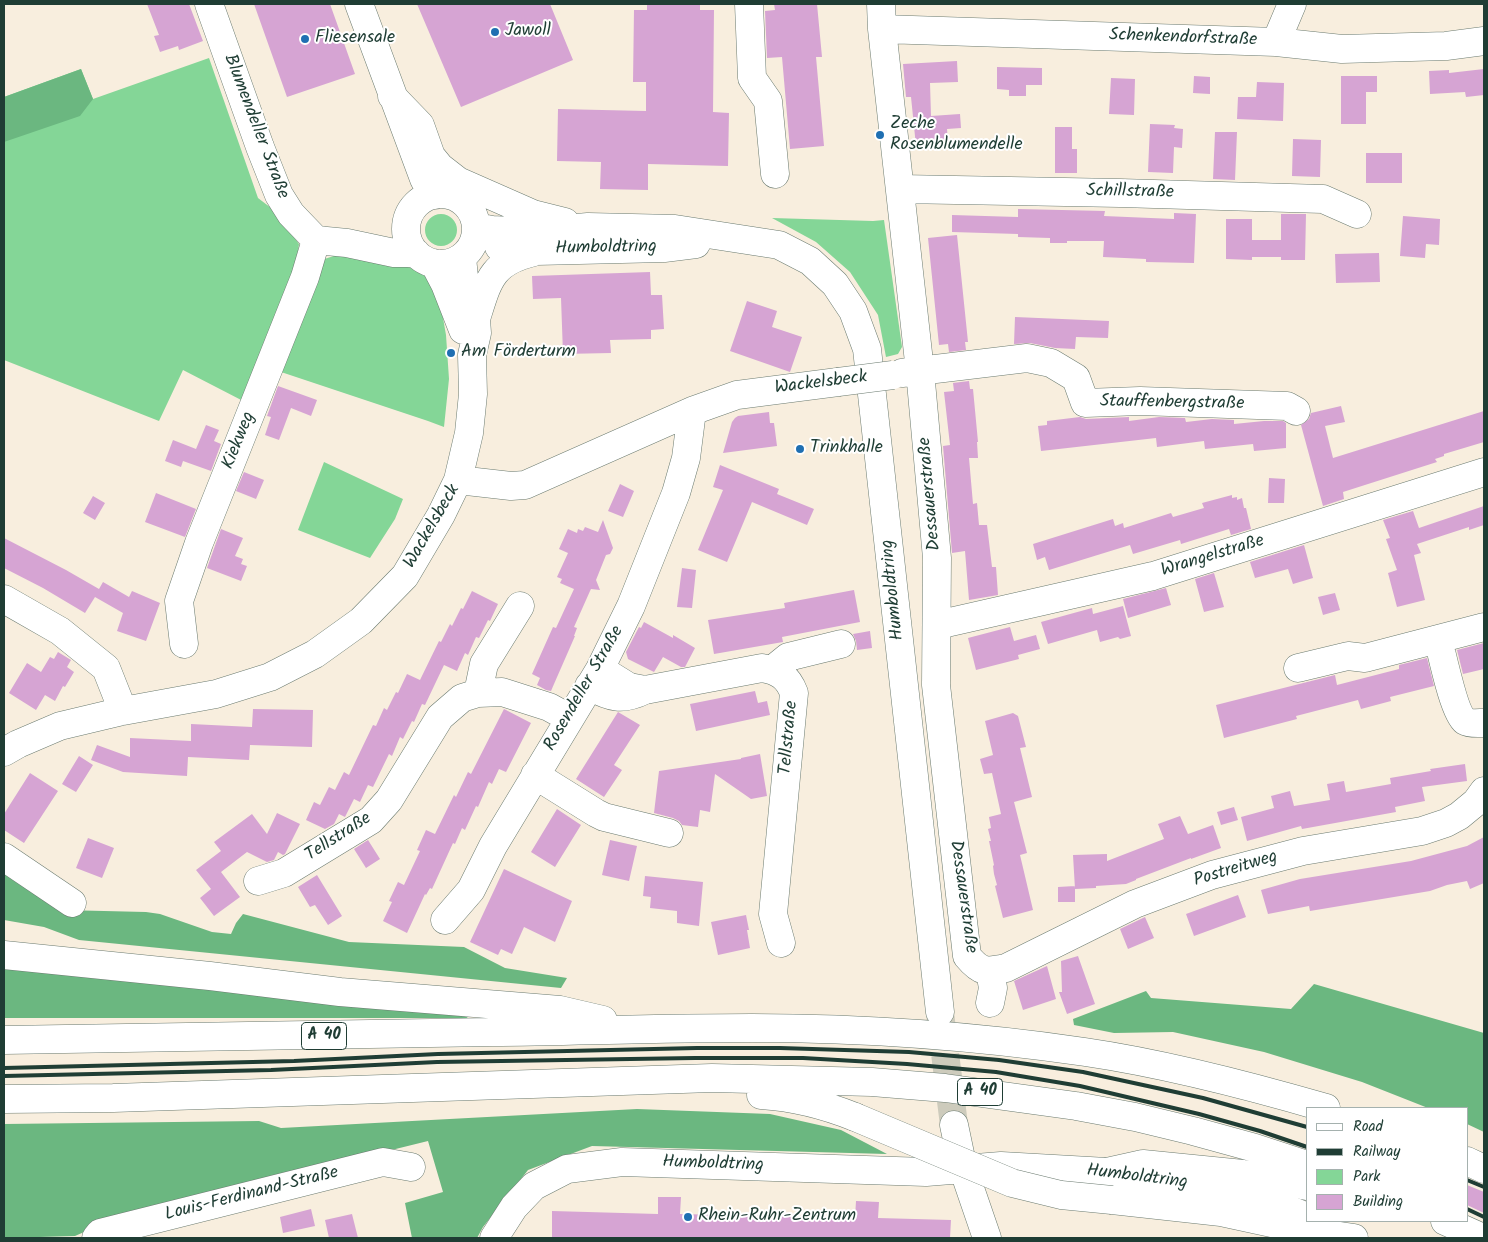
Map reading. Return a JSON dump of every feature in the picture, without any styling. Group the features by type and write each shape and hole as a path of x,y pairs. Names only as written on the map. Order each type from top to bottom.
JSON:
{"main road":[{"name":"Blumendeller Straße","path":"209,4 278,195 291,214 316,240"},
{"path":"359,4 424,180 421,229 445,284 472,355"},
{"path":"749,4 752,78 768,101 775,174"},
{"path":"1276,42 1292,4"},
{"name":"Schenkendorfstraße","path":"881,16 1276,42 1342,49 1446,46 1484,41"},
{"name":"Dessauerstraße","path":"881,16 920,370 937,558 938,625 936,685 967,956 976,968 990,971"},
{"path":"392,96 420,125 430,156 440,167 458,181 533,214 588,227"},
{"name":"Schillstraße","path":"900,189 1322,199 1357,214"},
{"path":"316,240 346,242 421,229 450,195 463,202 472,213 470,244 464,277 476,319 477,332 472,355 473,394 470,433 458,480"},
{"name":"Humboldtring","path":"470,244 492,230 531,232 588,227 675,229 739,238 779,245 810,261 835,284 853,311 867,349 940,1012"},
{"path":"421,229 450,263 470,244"},
{"name":"Humboldtring","path":"470,244 536,251 664,248 739,238"},
{"name":"Kiekweg","path":"184,644 179,601 199,543 305,277 316,240"},
{"path":"476,319 485,291 494,272 504,263 517,256 536,251"},
{"name":"Stauffenbergstraße","path":"920,370 1027,358 1050,363 1076,378 1085,403 1140,401 1287,406 1296,411"},
{"name":"Wackelsbeck","path":"4,752 60,726 123,711 216,694 270,677 315,654 362,622 405,576 442,515 458,480 511,486 526,485 692,411 738,395 920,370"},
{"name":"Rosendeller Straße","path":"445,920 472,890 492,846 595,678 631,606 676,493 686,458 692,411"},
{"name":"Wrangelstraße","path":"938,625 1153,576 1484,472"},
{"path":"4,599 60,631 106,668 123,711"},
{"path":"478,693 484,664 520,606"},
{"path":"1298,668 1348,656 1365,658 1484,627"},
{"path":"1438,639 1457,709 1465,720 1474,724 1484,722"},
{"path":"595,678 645,690 762,668 772,670 788,656 841,644"},
{"name":"Tellstraße","path":"772,670 786,678 794,693 773,914 782,944"},
{"name":"Tellstraße","path":"258,881 284,873 371,820 389,800 440,717 462,698 478,693 502,692 549,708 569,718"},
{"path":"535,775 604,817 669,833"},
{"name":"Postreitweg","path":"990,971 1006,968 1135,904 1212,875 1303,851 1422,831 1446,823 1465,812 1484,791"},
{"path":"4,857 72,903"},
{"path":"4,955 210,976 340,992 560,1010 644,1029"},
{"path":"990,971 993,988 990,1003"},
{"name":"A 40","path":"4,1040 238,1038 644,1029 755,1028 866,1031 1003,1042 1087,1052 1209,1076 1322,1107"},
{"name":"A 40","path":"4,1099 123,1098 712,1078 872,1082 992,1094 1135,1117 1238,1143 1306,1165"},
{"path":"646,1081 794,1099 815,1104 855,1117 1012,1183 1061,1195 1221,1212 1313,1232 1355,1238"},
{"path":"954,1125 962,1168 987,1238"},
{"path":"1468,1161 1484,1169"},
{"name":"Louis-Ferdinand-Straße","path":"96,1238 100,1233 383,1162 411,1167"},
{"name":"Humboldtring","path":"494,1238 514,1207 534,1186 567,1170 622,1162 926,1172 1001,1166 1107,1172 1219,1189 1306,1217"},
{"path":"1107,1172 1142,1164 1244,1174 1306,1186"},
{"path":"1221,1212 1262,1238"},
{"path":"1317,1222 1355,1238"},
{"path":"1446,1222 1483,1238"}],"green space":[{"path":"209,58 258,198 275,211 299,244 296,268 337,255 413,268 427,276 440,301 446,335 449,379 444,427 272,369 247,403 183,370 159,421 4,360 4,97 81,69 93,99"},
{"path":"81,69 93,99 80,116 4,142 4,97"},
{"path":"441,214 453,218 457,230 453,242 441,246 429,242 425,230 429,218"},
{"path":"772,218 884,220 902,347 898,354 886,357 878,315 850,272 816,242"},
{"path":"324,462 403,499 395,519 370,558 298,530"},
{"path":"4,871 62,910 146,912 160,914 212,932 231,934 243,914 349,942 464,947 505,968 567,978 561,988 79,940 44,927 4,920"},
{"path":"4,967 465,1016 468,1018 4,1018"},
{"path":"1314,984 1484,1033 1484,1132 1468,1124 1468,1107 1425,1107 1362,1082 1264,1052 1173,1032 1114,1033 1074,1025 1073,1019 1146,991 1151,998 1291,1009"},
{"path":"637,1109 770,1114 841,1130 887,1154 592,1146 528,1170 483,1227 477,1238 412,1238 405,1203 443,1192 428,1141 116,1218 75,1236 4,1238 4,1124 259,1121 281,1128"}],"building":[{"path":"147,4 189,4 203,41 179,50 178,46 160,52 154,36 159,35"},
{"name":"Fliesensale","path":"254,4 330,4 355,74 287,97"},
{"name":"Jawoll","path":"417,4 550,4 573,60 461,107"},
{"path":"647,4 700,4 700,10 714,10 713,112 729,113 728,166 648,164 648,190 600,189 601,162 557,161 558,109 646,111 646,82 633,82 634,10 647,10"},
{"path":"774,4 817,4 822,57 816,57 824,146 790,149 782,57 767,58 765,11 775,10"},
{"path":"957,61 958,82 930,83 931,116 960,114 961,128 947,129 948,143 916,146 911,97 906,97 903,64"},
{"path":"997,67 1042,68 1042,85 1026,85 1026,96 1009,96 1009,90 997,89"},
{"path":"1484,69 1484,95 1466,97 1465,92 1430,94 1429,71 1449,70 1449,73"},
{"path":"1194,76 1210,77 1210,94 1193,93"},
{"path":"1341,76 1377,76 1377,92 1366,92 1366,124 1341,124"},
{"path":"1111,78 1135,79 1134,115 1109,114"},
{"path":"1257,82 1284,83 1283,121 1237,119 1238,97 1256,97"},
{"path":"1150,124 1175,125 1174,128 1183,129 1182,148 1174,147 1173,173 1148,172"},
{"path":"1055,127 1072,127 1072,149 1077,149 1077,173 1055,173"},
{"path":"1215,132 1237,132 1235,180 1213,179"},
{"path":"1293,139 1321,140 1320,177 1292,176"},
{"path":"1366,153 1402,153 1402,183 1366,183"},
{"path":"1018,209 1105,211 1104,216 1174,219 1174,213 1196,214 1194,263 1146,262 1146,259 1103,257 1104,241 1050,243 1050,238 1018,237 1018,234 952,232 952,215 1018,217"},
{"path":"1281,214 1306,214 1305,260 1281,260 1281,257 1252,257 1252,260 1226,259 1226,219 1252,219 1252,240 1281,240"},
{"path":"1403,216 1440,219 1439,245 1426,244 1425,258 1400,256"},
{"path":"957,235 968,342 965,342 966,350 949,352 948,344 939,345 928,238"},
{"path":"1379,253 1380,282 1336,283 1335,254"},
{"path":"650,272 651,295 662,295 664,329 651,330 651,339 610,340 611,353 563,354 561,298 533,299 532,276"},
{"path":"747,301 777,311 772,327 802,337 790,372 730,351"},
{"path":"1015,317 1109,321 1108,338 1076,337 1075,349 1055,348 1030,343 1014,344"},
{"path":"969,381 970,389 973,389 978,442 978,458 969,458 973,504 977,503 979,525 987,525 992,567 996,567 998,595 969,600 965,551 952,553 943,446 950,445 944,392 954,391 953,383"},
{"path":"278,386 317,400 311,416 291,408 279,440 265,435 271,417 267,416"},
{"path":"1341,406 1345,422 1325,426 1333,458 1484,411 1484,442 1444,454 1444,456 1435,459 1437,462 1343,492 1344,499 1323,506 1301,425 1309,419 1311,413"},
{"path":"769,412 770,423 774,423 777,446 723,453 732,422 735,418"},
{"path":"1080,417 1086,419 1129,417 1129,421 1159,417 1185,418 1186,422 1212,419 1234,420 1234,424 1283,421 1286,423 1286,448 1254,451 1253,444 1205,449 1204,441 1157,447 1156,438 1041,451 1038,426 1047,425 1047,421"},
{"path":"206,425 219,430 214,441 221,444 211,471 183,461 181,467 165,461 173,440 196,449"},
{"path":"720,465 779,489 777,494 814,509 807,525 752,502 727,562 698,550 723,490 713,487"},
{"path":"244,472 264,480 256,499 236,491"},
{"path":"1269,478 1285,479 1284,503 1268,503"},
{"path":"620,484 634,491 623,517 608,511"},
{"path":"156,493 196,509 185,537 145,522"},
{"path":"1232,495 1232,498 1237,497 1237,500 1242,498 1251,529 1231,535 1229,529 1181,544 1180,540 1133,554 1130,545 1049,570 1045,557 1037,560 1033,544 1113,519 1115,526 1123,523 1124,528 1171,513 1173,517 1204,508 1202,503"},
{"path":"93,496 105,503 95,520 83,513"},
{"path":"1484,506 1484,525 1469,530 1469,527 1417,544 1421,553 1414,555 1425,600 1397,607 1388,573 1397,570 1386,539 1390,538 1383,520 1413,511 1419,528"},
{"path":"603,520 613,548 610,554 606,555 596,580 600,590 591,589 574,627 577,628 575,636 551,691 546,690 537,685 540,678 532,674 553,627 556,628 574,589 560,583 562,579 557,577 568,553 559,549 568,529 577,533 578,529 583,531 585,527 598,532"},
{"path":"221,529 243,538 235,556 243,559 241,564 247,566 241,581 207,568"},
{"path":"4,538 99,589 103,582 129,597 132,591 160,603 146,641 117,631 123,613 95,597 85,613 4,568"},
{"path":"1304,545 1313,578 1293,584 1288,569 1255,578 1250,562"},
{"path":"682,568 696,570 692,608 677,607"},
{"path":"1214,573 1224,607 1204,612 1195,579"},
{"path":"1166,588 1171,605 1128,618 1123,599"},
{"path":"854,590 860,622 782,637 783,642 714,654 708,620 785,608 784,603"},
{"path":"472,591 498,604 490,621 488,620 479,638 476,637 468,655 465,653 457,671 444,665 425,705 422,704 414,722 412,721 403,739 400,737 392,756 389,754 373,787 368,785 360,802 354,799 345,817 339,814 334,824 325,829 306,820 314,802 320,805 329,787 335,790 344,772 349,775 373,725 376,726 384,708 387,710 407,674 420,680 439,641 441,642 450,624 452,626"},
{"path":"1335,593 1340,610 1323,615 1318,597"},
{"path":"1123,606 1131,636 1100,642 1097,630 1048,644 1041,622 1092,608 1093,614"},
{"path":"644,622 673,638 673,635 695,648 685,667 681,667 663,657 654,672 628,659 626,652 639,627 641,628"},
{"path":"1010,627 1014,641 1036,635 1040,649 1018,655 1019,659 976,670 968,638"},
{"path":"870,631 872,648 857,650 853,634"},
{"path":"1484,643 1484,669 1463,674 1457,650"},
{"path":"58,652 71,660 67,667 74,672 65,687 63,686 55,701 45,695 36,710 9,693 27,663 41,672 50,657 54,659"},
{"path":"1427,658 1434,686 1390,697 1391,701 1361,709 1358,700 1296,716 1297,719 1224,738 1216,705 1335,675 1337,685 1399,669 1399,665"},
{"path":"755,691 758,703 767,701 770,715 696,731 690,704"},
{"path":"253,709 313,710 312,747 250,745 249,760 188,757 187,776 123,772 91,760 97,745 130,757 130,738 191,741 191,724 252,727"},
{"path":"504,709 531,723 506,772 499,769 492,784 489,782 465,830 462,828 455,844 453,843 432,889 430,888 425,894 407,933 383,921 392,902 389,901 398,882 404,885 420,851 417,850 426,830 435,834 454,795 456,797 468,772 471,774"},
{"path":"618,712 640,725 614,765 622,770 604,797 576,779"},
{"path":"1013,713 1018,716 1026,747 1020,748 1032,797 1014,802 1027,853 1020,855 1033,910 1003,918 995,886 997,885 988,829 991,828 989,817 1001,814 992,773 984,774 980,759 993,755 985,721"},
{"path":"760,754 767,796 751,799 715,774 710,812 700,810 698,827 682,825 673,818 654,813 659,771 741,759"},
{"path":"79,756 93,765 76,792 62,784"},
{"path":"1465,764 1467,781 1422,787 1425,801 1395,807 1396,812 1302,829 1301,826 1247,841 1241,817 1274,808 1271,796 1290,791 1294,806 1330,800 1327,784 1344,781 1346,792 1391,784 1390,778 1431,771 1430,769"},
{"path":"30,773 58,791 24,843 4,830 4,814"},
{"path":"1234,807 1238,820 1221,825 1217,812"},
{"path":"557,809 581,825 555,867 531,852"},
{"path":"277,813 300,824 285,854 283,855 278,852 274,860 267,862 247,852 221,872 240,897 214,916 200,898 211,889 196,870 221,851 214,842 252,814 267,834"},
{"path":"1180,816 1188,834 1213,825 1221,848 1126,884 1075,889 1073,855 1107,854 1107,861 1164,839 1158,824"},
{"path":"1484,837 1484,883 1470,889 1467,881 1430,891 1310,911 1309,906 1268,914 1261,890 1300,879 1411,861 1467,846"},
{"path":"88,838 114,848 102,878 76,868"},
{"path":"368,840 380,859 366,868 354,849"},
{"path":"610,840 637,846 629,881 602,875"},
{"path":"504,869 572,901 555,942 524,927 512,954 501,949 498,955 470,942"},
{"path":"317,875 342,916 328,925 315,905 310,907 298,887"},
{"path":"645,876 703,882 699,926 677,923 677,911 650,908 651,897 643,896"},
{"path":"1075,886 1075,902 1058,902 1058,887"},
{"path":"1238,895 1246,917 1194,936 1186,914"},
{"path":"746,915 750,948 718,955 711,922"},
{"path":"1145,917 1154,938 1128,949 1120,929"},
{"path":"1078,956 1095,1004 1067,1014 1059,992 1062,992 1061,961"},
{"path":"1047,966 1056,999 1023,1010 1014,981"},
{"path":"1468,1185 1484,1192 1484,1213 1468,1205"},
{"name":"Rhein-Ruhr-Zentrum","path":"658,1197 681,1197 680,1214 855,1218 856,1201 879,1202 878,1218 951,1220 950,1238 552,1238 552,1211 658,1214"},
{"path":"311,1209 315,1226 283,1233 280,1217"},
{"path":"352,1214 358,1238 329,1238 325,1220"}],"tunnel":[{"path":"940,1013 954,1125"}],"railway":[{"path":"4,1068 697,1048 780,1048 909,1052 999,1060 1083,1072 1203,1098 1306,1127"},
{"path":"4,1076 271,1070 437,1062 803,1058 907,1064 996,1072 1080,1086 1199,1114 1260,1131 1306,1147"},
{"path":"1468,1180 1484,1187"},
{"path":"1468,1209 1484,1217"}],"place":[{"name":"Jawoll","path":"495,32"},
{"name":"Fliesensale","path":"305,39"},
{"name":"Zeche Rosenblumendelle","path":"880,135"},
{"name":"Am Förderturm","path":"451,353"},
{"name":"Trinkhalle","path":"800,449"},
{"name":"Rhein-Ruhr-Zentrum","path":"688,1217"}]}
